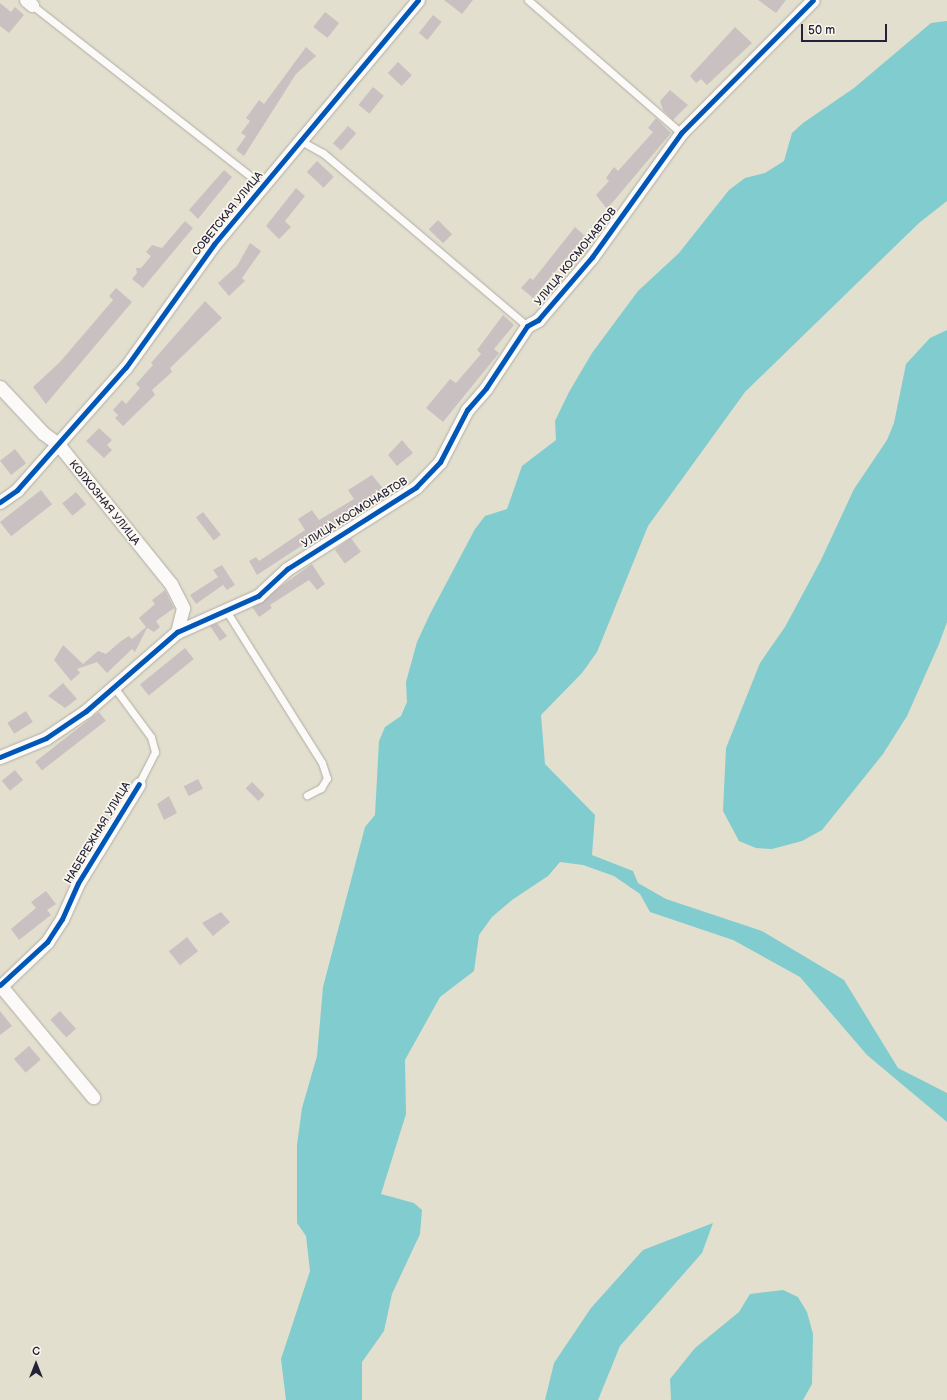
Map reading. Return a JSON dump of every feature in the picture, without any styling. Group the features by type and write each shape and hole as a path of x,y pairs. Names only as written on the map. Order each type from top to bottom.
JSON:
{"street":[{"name":"СОВЕТСКАЯ УЛИЦА","path":"0,502 17,490 126,367 214,244 301,142 418,0"},
{"name":"УЛИЦА КОСМОНАВТОВ","path":"0,757 46,738 114,687 177,632 227,612 258,596 287,569 416,487 440,462 467,410 486,388 527,326 538,320 592,257 681,133 813,0"},
{"name":"КОЛХОЗНАЯ УЛИЦА","path":"0,387 58,444 180,598 182,622 177,632"},
{"name":"НАБЕРЕЖНАЯ УЛИЦА","path":"93,1097 0,986 47,942 62,919 78,883 139,784"}],"lane":[{"path":"528,0 681,133"},
{"path":"29,3 263,186"},
{"path":"301,142 323,153 527,326"},
{"path":"227,612 322,763 327,778 321,788 307,795"},
{"path":"114,687 151,738 155,752 139,784"}],"water":[{"path":"947,21 947,201 919,223 745,392 648,526 597,652 582,673 541,715 545,764 595,815 592,855 633,871 638,883 666,899 762,931 844,980 898,1068 947,1093 947,1122 867,1055 800,977 733,940 650,912 640,894 614,876 583,865 560,862 548,876 512,900 492,917 479,935 474,971 440,997 405,1060 406,1114 381,1194 414,1203 422,1210 420,1234 392,1294 384,1331 362,1362 362,1400 286,1400 281,1359 310,1271 306,1236 297,1223 297,1145 302,1108 317,1056 323,987 365,827 375,815 379,741 385,727 401,716 407,702 406,682 417,642 430,614 475,529 485,516 507,509 522,466 556,440 555,421 569,392 592,353 638,291 679,253 729,190 745,178 765,173 784,161 792,133 803,123 854,88 931,23"},
{"path":"947,330 947,622 939,644 907,716 883,754 822,830 802,841 772,849 756,848 739,841 723,811 726,748 760,663 785,627 821,560 854,489 887,440 894,423 906,364 930,338"},
{"path":"713,1223 702,1253 620,1346 598,1400 545,1400 554,1363 591,1308 643,1250"},
{"path":"783,1290 798,1297 807,1312 813,1334 812,1384 803,1400 671,1400 670,1379 695,1348 739,1312 750,1294"}],"building":[{"path":"444,0 473,0 462,14"},
{"path":"758,0 786,0 776,13"},
{"path":"0,3 11,12 15,7 24,15 9,33 0,26"},
{"path":"325,12 339,23 327,38 313,27"},
{"path":"433,15 442,22 428,40 419,33"},
{"path":"735,27 752,43 707,85 701,79 696,83 690,76"},
{"path":"306,47 316,56 296,74 244,156 236,150 246,136 241,133 250,121 246,118 259,100 264,104"},
{"path":"398,62 412,75 402,86 388,73"},
{"path":"373,87 384,96 369,114 359,105"},
{"path":"670,90 688,105 673,120 663,110 660,101"},
{"path":"656,118 671,133 607,209 596,195 609,181 606,178 614,167 618,171 653,132 648,128"},
{"path":"348,126 356,133 341,151 333,143"},
{"path":"317,161 334,177 324,188 307,172"},
{"path":"224,170 232,177 198,219 189,210"},
{"path":"296,188 305,196 285,221 291,227 279,239 266,226"},
{"path":"438,220 452,234 443,243 429,229"},
{"path":"185,221 193,228 143,288 132,279 137,273 136,268 141,268 151,256 146,252 152,245 162,248"},
{"path":"575,227 585,236 533,298 521,288 530,278 533,280"},
{"path":"250,243 261,251 242,278 245,281 229,296 218,283 237,266"},
{"path":"116,288 132,302 46,404 33,387 60,362 113,300 109,296"},
{"path":"205,301 222,318 170,368 172,372 152,390 155,395 123,426 115,418 118,415 113,410 122,400 126,404 140,388 136,384 153,365 151,363"},
{"path":"503,315 514,325 494,349 499,353 443,422 426,408 450,379 456,383 481,354 477,350"},
{"path":"99,428 112,440 107,445 112,450 104,458 86,441"},
{"path":"402,440 413,453 397,466 388,455"},
{"path":"15,449 26,463 11,475 0,461"},
{"path":"372,475 385,491 257,575 249,561 256,557 259,561 305,530 298,519 312,510 319,520 354,499 348,490"},
{"path":"41,490 52,504 11,536 0,522"},
{"path":"76,492 86,504 72,516 62,504"},
{"path":"203,512 221,535 214,540 196,518"},
{"path":"351,538 361,552 345,564 335,550"},
{"path":"312,564 325,584 317,590 309,580 270,605 272,608 259,617 252,607"},
{"path":"222,565 235,585 227,590 223,585 196,604 190,595 218,577 213,570"},
{"path":"165,590 174,608 156,621 160,627 154,632 147,628 135,652 132,649 107,673 97,662 77,669 80,673 71,681 54,660 63,645 83,664 98,651 106,654 129,636 132,639 146,627 139,618 155,604 152,600"},
{"path":"217,623 227,636 220,641 210,626"},
{"path":"185,648 194,659 149,695 140,685"},
{"path":"63,683 77,699 65,708 48,696"},
{"path":"26,711 33,722 14,734 7,723"},
{"path":"99,712 106,721 42,771 35,762"},
{"path":"15,770 23,780 10,791 2,781"},
{"path":"198,779 203,789 189,796 184,786"},
{"path":"252,782 265,795 258,801 246,788"},
{"path":"169,796 177,813 164,820 157,804"},
{"path":"46,891 56,904 47,910 51,915 19,940 11,929 36,908 31,902"},
{"path":"221,912 230,922 213,936 202,923"},
{"path":"187,937 198,951 180,965 169,951"},
{"path":"0,1011 12,1026 0,1035"},
{"path":"60,1011 76,1029 66,1038 50,1020"},
{"path":"29,1046 41,1060 26,1073 14,1059"}],"cycle path":[{"path":"0,502 17,490 126,367 214,244 418,0"},
{"path":"0,757 46,738 86,711 177,632 258,596 287,569 416,487 440,462 467,410 486,388 527,326 538,320 592,257 681,133 813,0"},
{"path":"0,985 47,942 62,919 78,883 139,784"}]}
